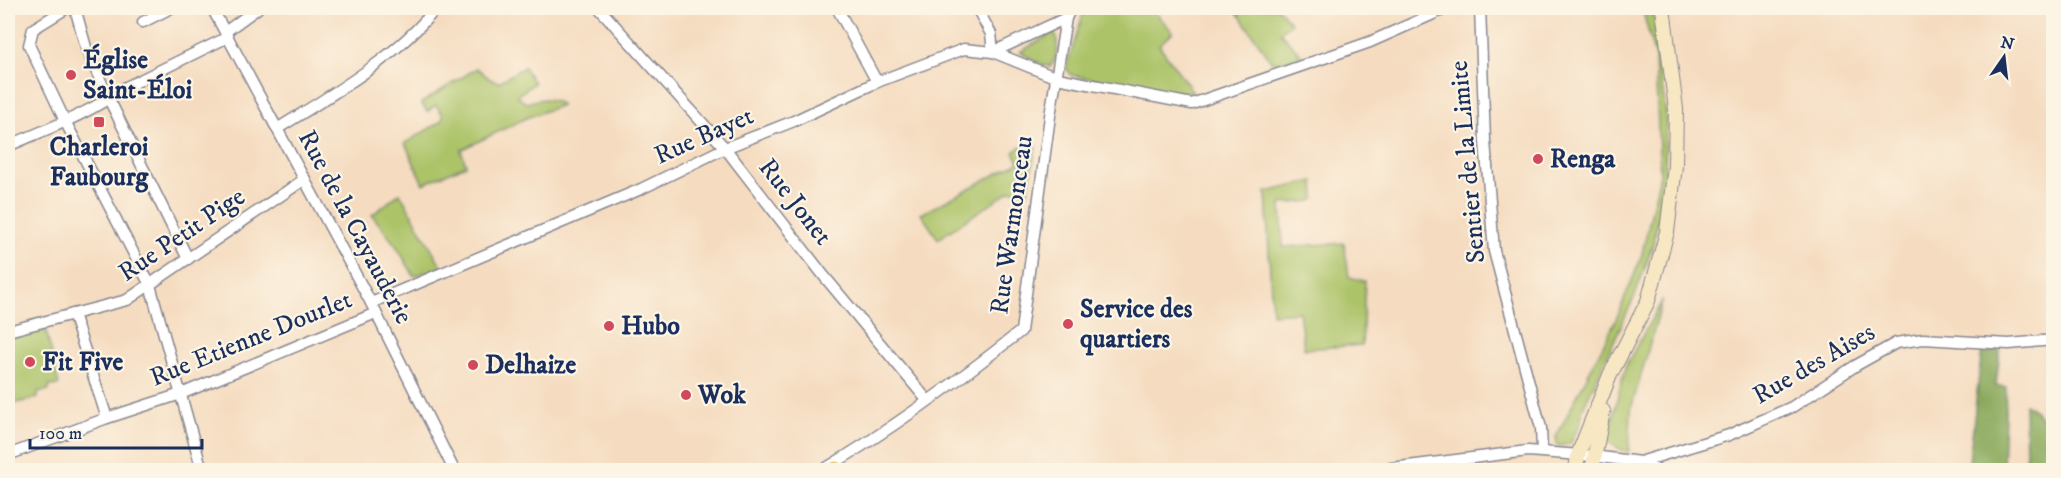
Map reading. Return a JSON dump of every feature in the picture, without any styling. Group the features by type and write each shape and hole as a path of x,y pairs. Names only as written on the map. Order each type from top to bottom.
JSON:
{"main road":[{"path":"1576,471 1578,455 1610,375 1648,301 1667,232 1675,166 1676,109 1663,8"},
{"path":"1592,471 1610,375"}],"street":[{"path":"68,8 33,29 29,45 65,121 150,285 202,471"},
{"path":"75,8 87,51 188,259"},
{"path":"143,22 171,8"},
{"name":"Rue de la Cayauderie","path":"212,8 374,308 454,471"},
{"path":"8,146 109,99 124,88 227,34 258,8"},
{"path":"277,129 373,65 417,29 436,8"},
{"name":"Rue Jonet","path":"599,8 725,148 825,276 927,400"},
{"path":"837,8 878,82"},
{"path":"977,8 991,34 993,52 1066,18"},
{"name":"Rue Warmonceau","path":"831,468 986,359 1021,331 1050,116 1066,18 1071,8"},
{"name":"Rue Bayet","path":"374,308 641,189 725,148 794,121 878,82 964,49 993,52 1057,78 1192,104 1370,42 1447,8"},
{"name":"Sentier de la Limite","path":"1480,8 1485,141 1494,251 1541,428 1542,451"},
{"name":"Rue Petit Pige","path":"8,331 128,300 305,179"},
{"name":"Rue Etienne Dourlet","path":"8,455 107,418 181,394 374,308"},
{"path":"73,314 107,418"},
{"name":"Rue des Aises","path":"1640,462 1729,435 1792,407 1855,366 1896,343 1923,339 2009,344 2054,340"},
{"path":"1376,471 1528,451 1640,462 1657,471"}],"green space":[{"path":"1085,8 1151,8 1173,32 1159,45 1193,92 1170,93 1071,75 1066,68"},
{"path":"1234,8 1278,8 1291,23 1280,32 1302,56 1282,62 1272,62"},
{"path":"1642,8 1653,8 1666,113 1665,181 1653,244 1636,293 1582,410 1581,422 1570,444 1560,446 1556,444 1556,437 1615,322 1641,258 1660,175 1655,57"},
{"path":"1054,32 1057,50 1050,67 1020,52"},
{"path":"524,67 534,83 517,96 526,103 545,99 562,105 526,118 461,150 466,165 423,184 405,143 442,121 443,115 436,105 427,112 421,103 477,68 490,79 499,82"},
{"path":"1021,146 1036,147 1028,193 1011,190 938,239 921,214 1019,162 1014,152"},
{"path":"1314,181 1315,198 1312,201 1281,204 1283,247 1344,243 1349,277 1365,281 1362,345 1304,349 1299,312 1272,314 1266,192"},
{"path":"400,193 442,267 414,276 397,247 372,215"},
{"path":"1663,299 1631,409 1629,452 1617,448 1607,440 1626,365"},
{"name":"Fit Five","path":"46,330 59,385 49,386 49,390 38,392 38,398 8,405 8,339"},
{"path":"1982,349 2000,350 1996,386 2006,387 2003,470 1968,470"},
{"path":"2025,404 2053,426 2053,470 2026,470"}],"place":[{"name":"Église Saint-Éloi","path":"71,75"},
{"name":"Charleroi Faubourg","path":"99,122"},
{"name":"Renga","path":"1538,159"},
{"name":"Service des quartiers","path":"1068,324"},
{"name":"Hubo","path":"609,326"},
{"name":"Fit Five","path":"30,362"},
{"name":"Delhaize","path":"473,365"},
{"name":"Wok","path":"686,395"}]}
